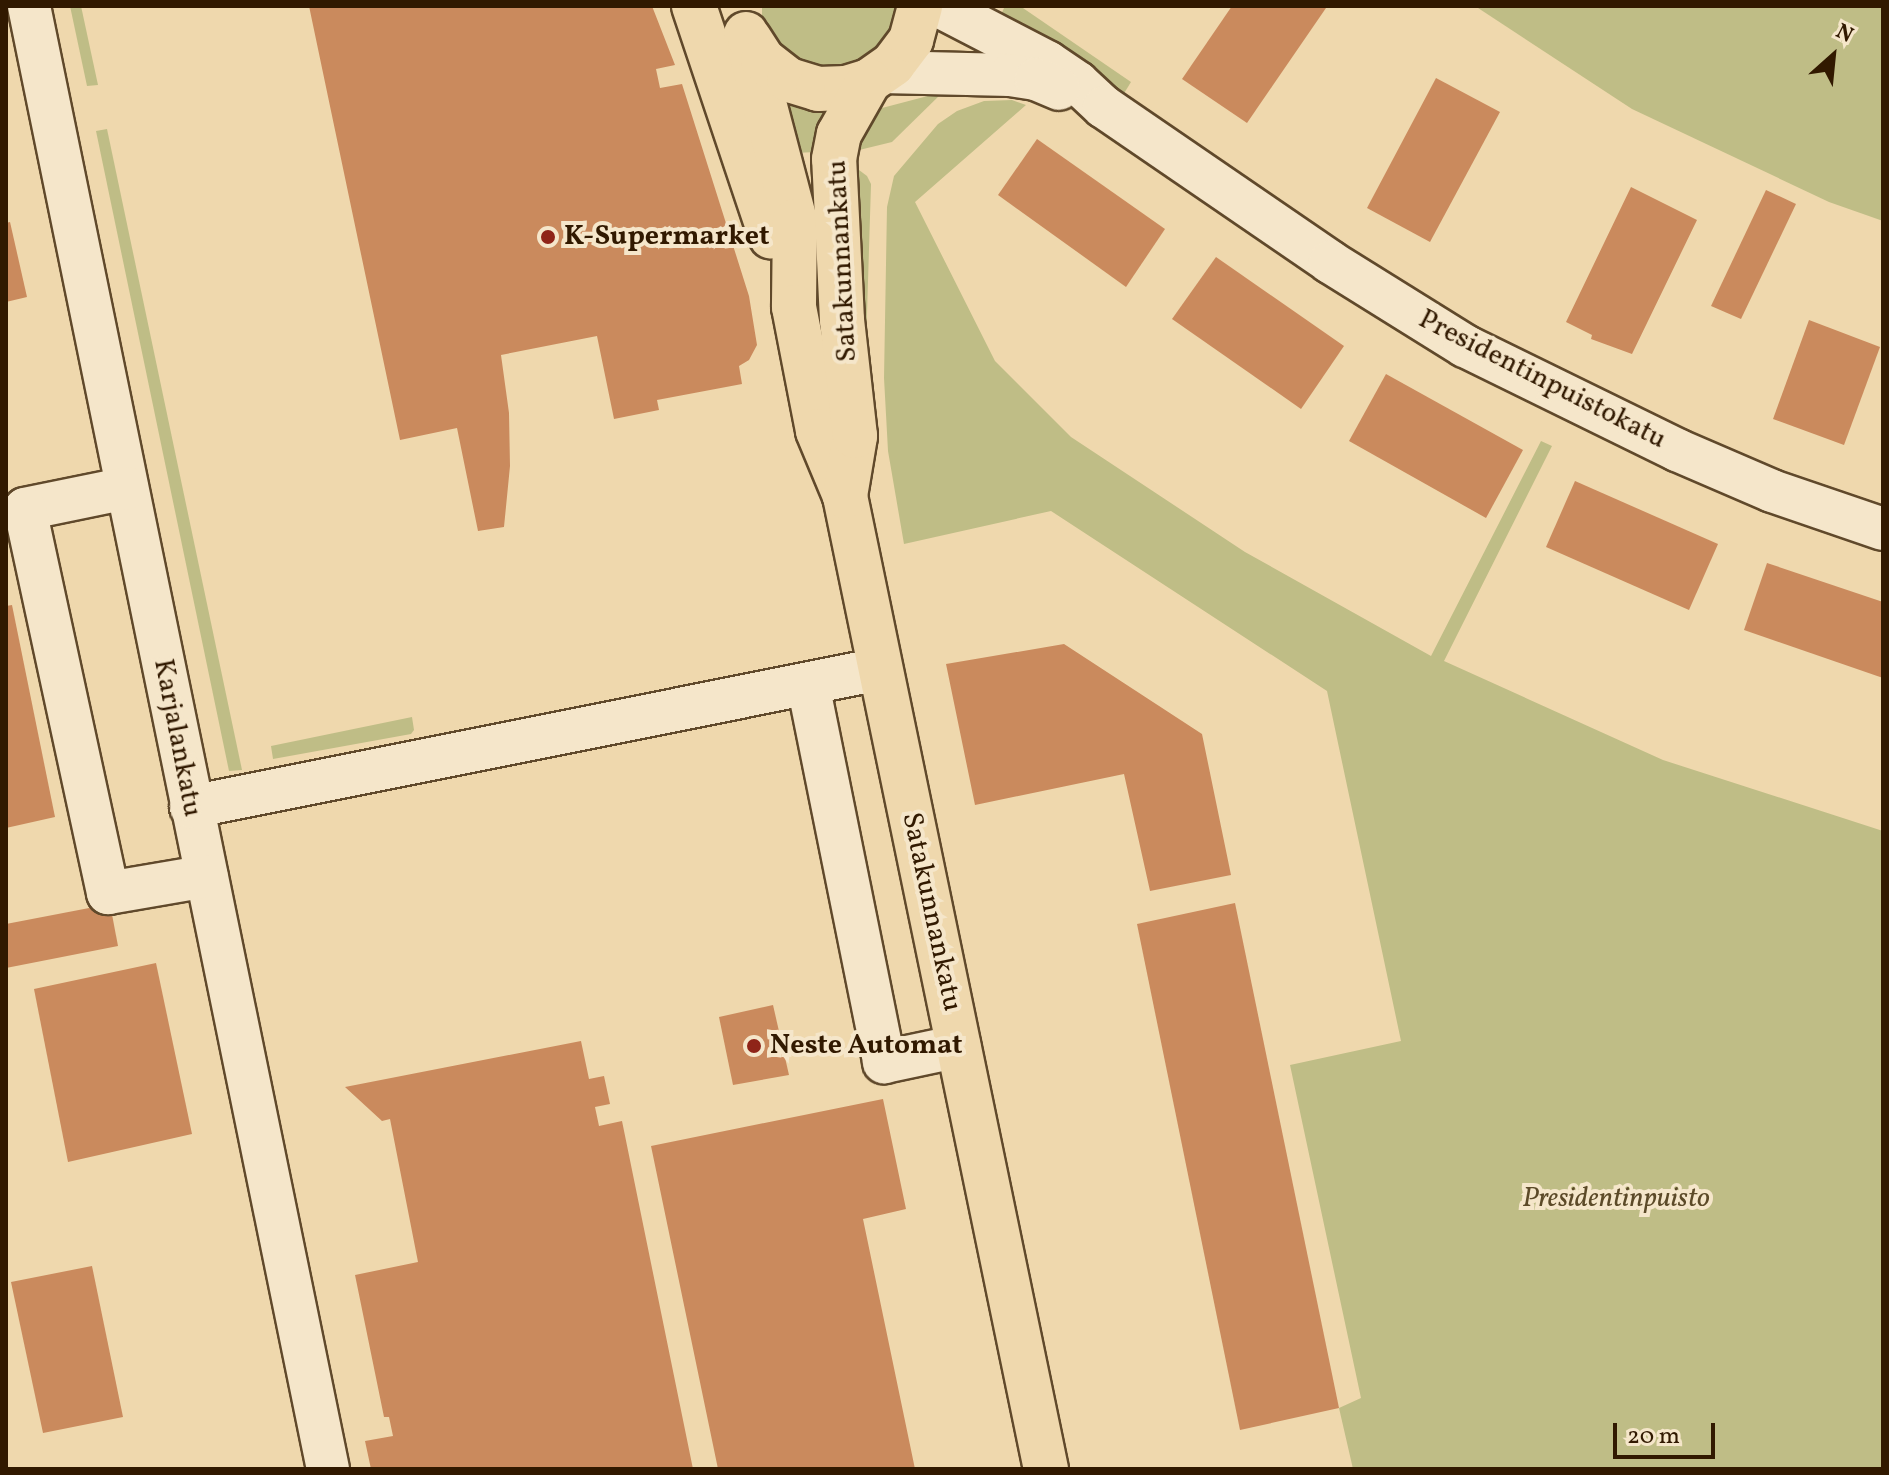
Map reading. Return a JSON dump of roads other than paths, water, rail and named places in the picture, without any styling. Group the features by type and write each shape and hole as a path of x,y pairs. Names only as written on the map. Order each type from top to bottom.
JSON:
{"main road":[{"path":"694,6 794,307"},
{"name":"Satakunnankatu","path":"845,496 855,436 842,320 834,159 839,134 876,76 893,64 911,40 920,6"},
{"path":"743,20 763,60 789,80 818,89 846,88 876,76"},
{"name":"Satakunnankatu","path":"743,20 795,221 794,307 818,431 845,496 1046,1469"}],"street":[{"name":"Karjalankatu","path":"29,6 328,1469"},
{"name":"Presidentinpuistokatu","path":"939,6 1047,62 1078,83 1104,107 1330,262 1465,346 1677,450 1772,491 1883,529"},
{"name":"Presidentinpuistokatu","path":"876,76 1010,75 1036,79 1104,107"},
{"path":"127,488 25,509 108,893 207,876"},
{"path":"191,807 880,669"},
{"path":"808,684 884,1062 959,1046"}],"place":[{"name":"K-Supermarket","path":"548,237"},
{"name":"Neste Automat","path":"754,1046"}],"park label":[{"name":"Presidentinpuisto","path":"1616,1199"}]}
